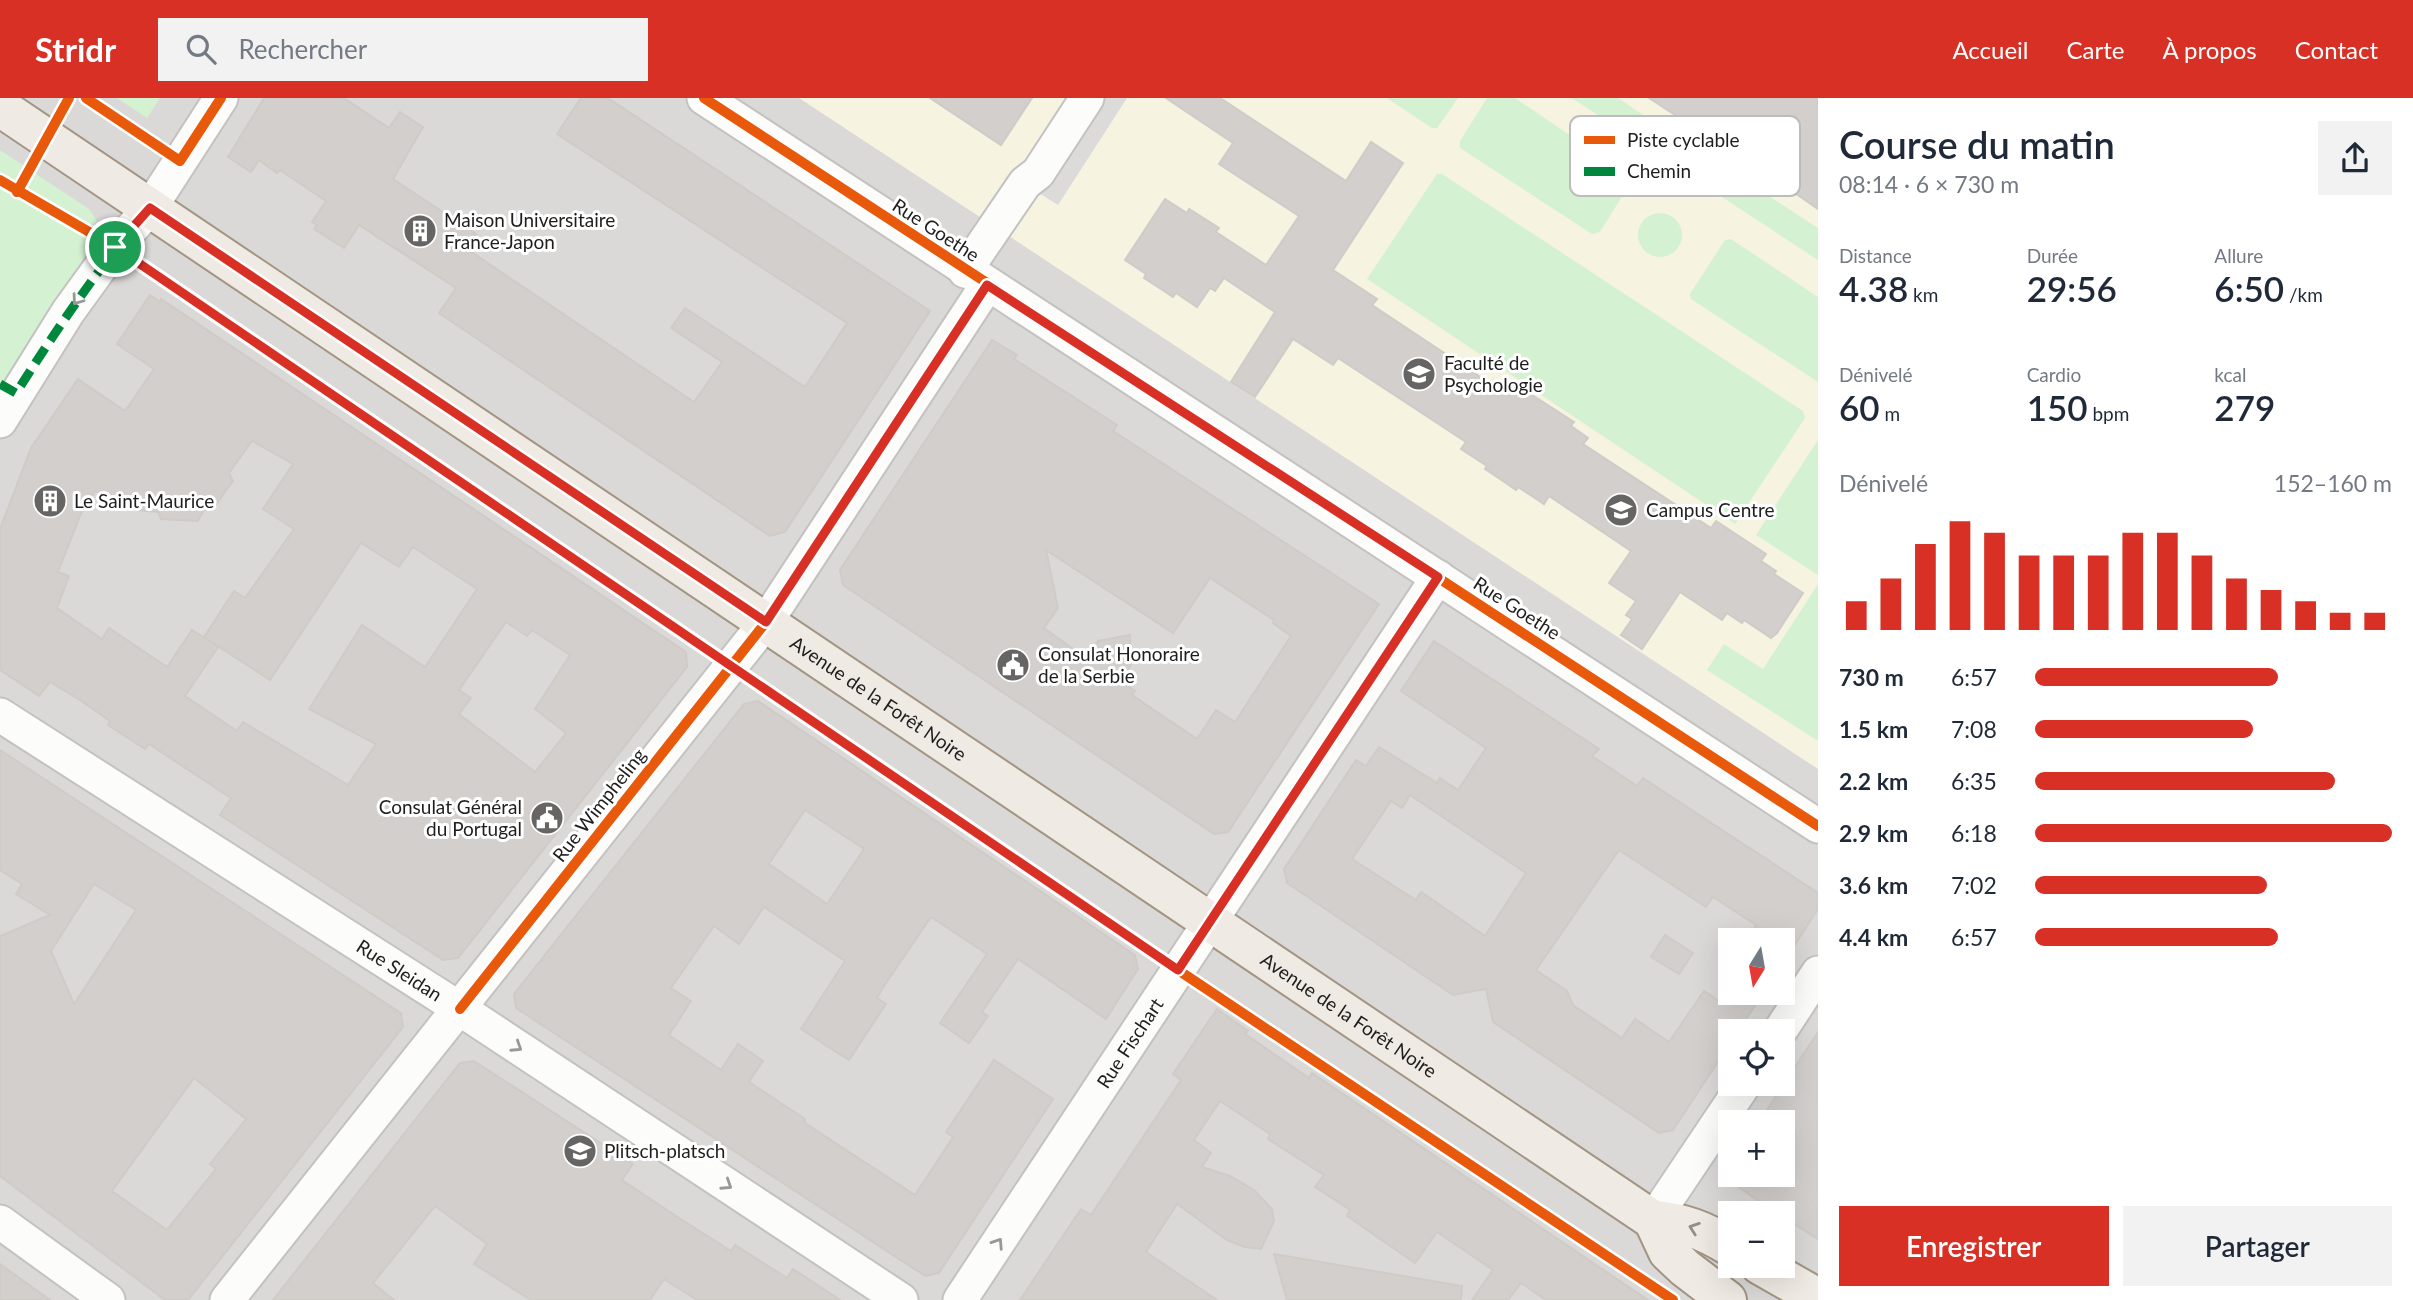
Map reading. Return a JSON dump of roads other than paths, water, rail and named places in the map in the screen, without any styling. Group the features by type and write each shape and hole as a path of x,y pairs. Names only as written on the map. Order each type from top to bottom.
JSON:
{"main road":[{"name":"Avenue de la Forêt Noire","path":"0,107 1653,1220 1679,1223 1718,1239"},
{"path":"1653,1220 1668,1252 1727,1300"},
{"path":"1783,1278 1818,1298"}],"street":[{"path":"5,399 115,247 150,208 221,98"},
{"name":"Rue Goethe","path":"704,98 1818,826"},
{"name":"Rue Wimpheling","path":"227,1300 766,622 976,278 1025,183 1038,173 1087,98"},
{"name":"Rue Fischart","path":"960,1300 1438,577"},
{"name":"Rue Sleidan","path":"0,715 460,1009 901,1300"},
{"path":"1788,1019 1818,973"},
{"path":"1653,1220 1736,1096"},
{"path":"0,1222 108,1300"}],"place":[{"name":"Maison Universitaire France-Japon","path":"420,231"},
{"name":"Faculté de Psychologie","path":"1419,374"},
{"name":"Le Saint-Maurice","path":"50,501"},
{"name":"Campus Centre","path":"1621,510"},
{"name":"Consulat Honoraire de la Serbie","path":"1013,665"},
{"name":"Consulat Général du Portugal","path":"547,818"},
{"name":"Plitsch-platsch","path":"580,1151"}]}
